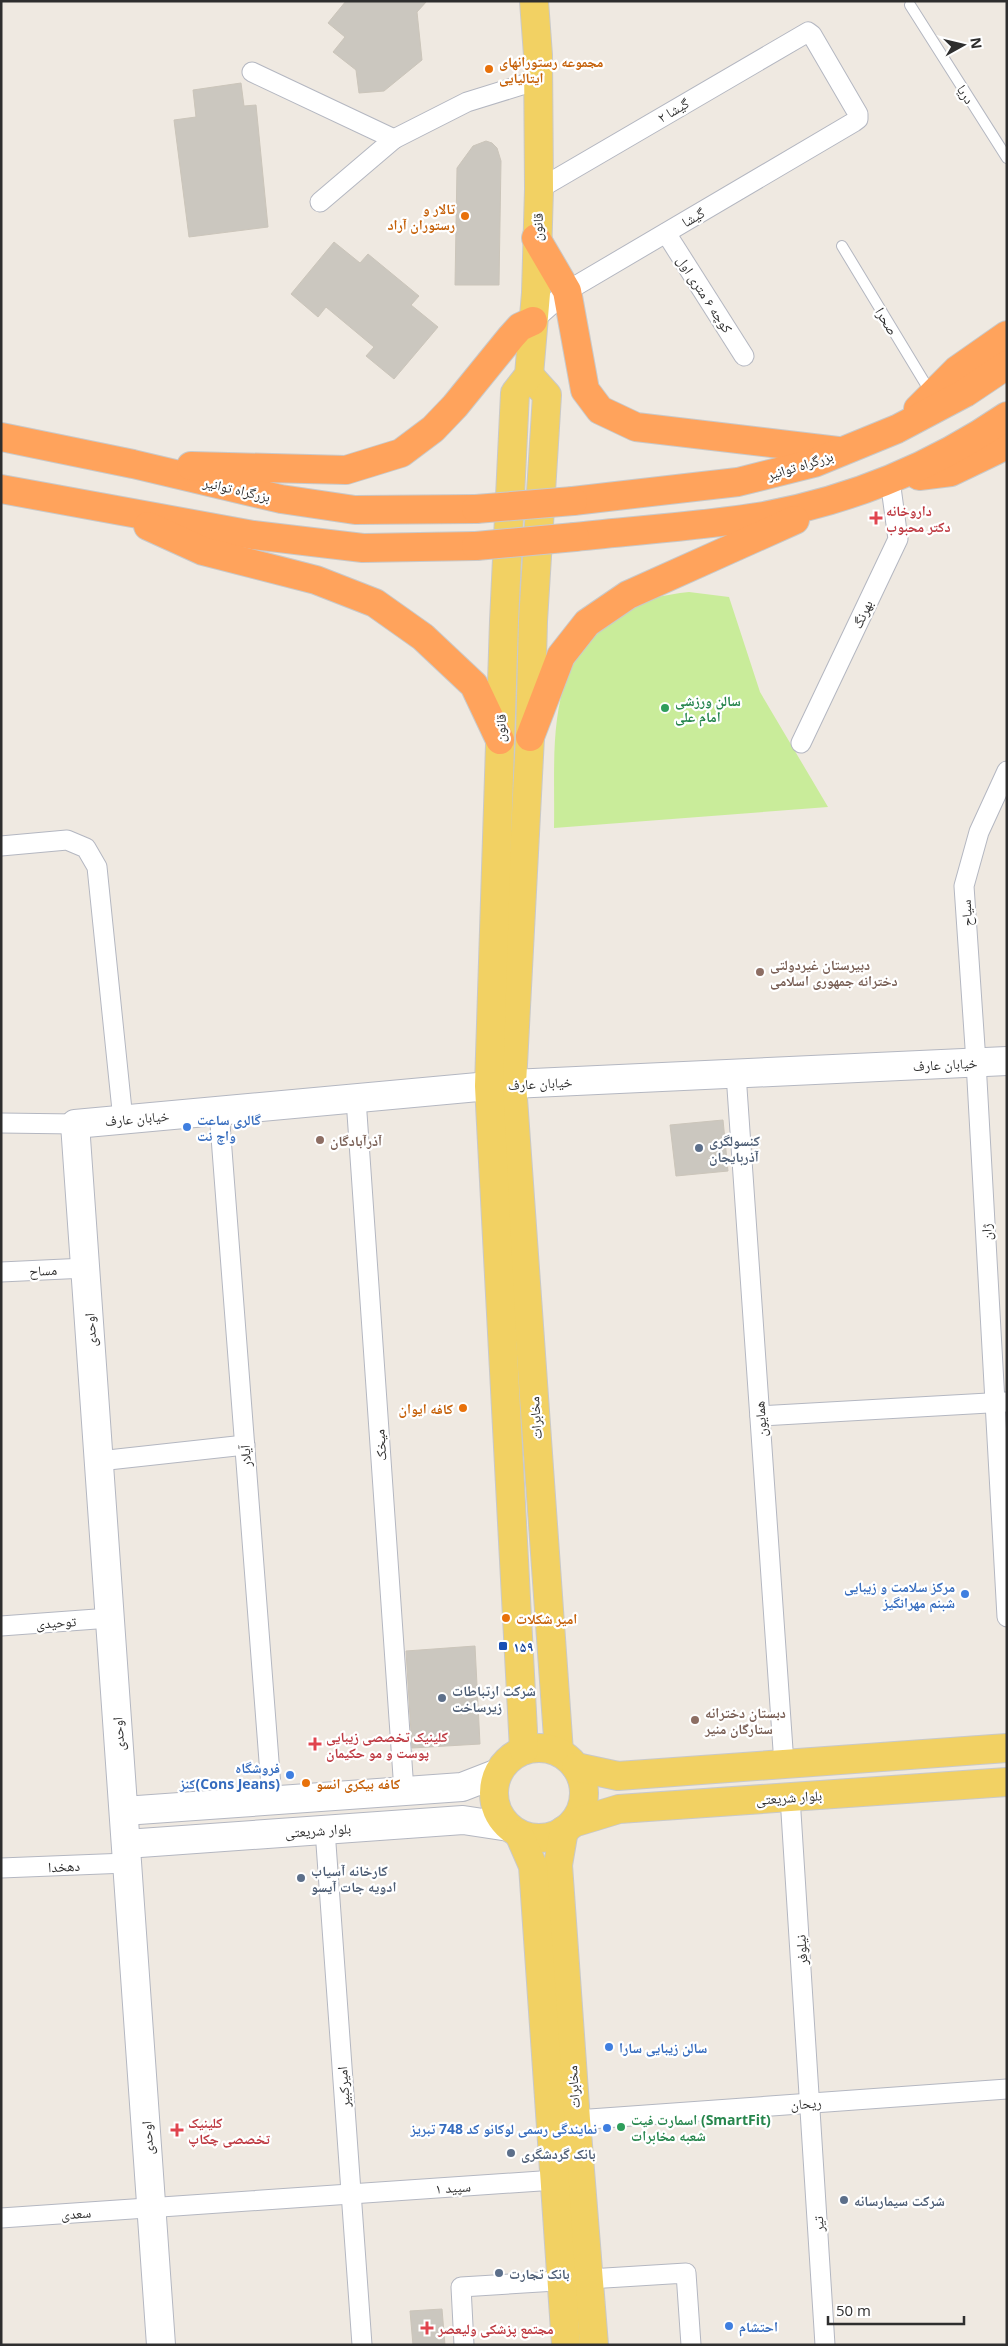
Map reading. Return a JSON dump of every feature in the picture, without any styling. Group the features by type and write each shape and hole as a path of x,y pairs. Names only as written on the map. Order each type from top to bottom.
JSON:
{"highway":[{"path":"536,238 567,291 585,390 600,410 636,427 842,452"},
{"path":"133,464 346,470 402,453 455,406 520,327 533,321"},
{"path":"897,429 957,370 1007,335"},
{"name":"بزرگراه توانیر","path":"1,437 133,464 281,499 355,510 476,509 573,501 738,482 814,464 897,429 965,393 1007,365"},
{"path":"530,737 561,656 587,623 628,595 847,496 890,480 939,457 1007,416"},
{"path":"890,480 951,472 1007,445"},
{"path":"1,489 253,534 363,548 476,546 575,537 764,516 847,496"},
{"path":"112,510 203,551 316,580 375,603 423,636 474,685 500,740"}],"main road":[{"name":"قانون","path":"500,1085 500,740 515,393 529,375 533,321 538,189 538,80 534,1"},
{"path":"500,1085 530,737 533,621 546,395 529,375"},
{"name":"مخابرات","path":"500,1085 524,1750"},
{"name":"مخابرات","path":"500,1085 568,1760"},
{"path":"568,1760 582,1778 583,1802 568,1826 542,1838 514,1830 501,1818 494,1796 494,1784 498,1773 513,1755 524,1750 548,1748 568,1760 618,1776 1007,1748"},
{"name":"بلوار شریعتى","path":"568,1826 619,1809 1007,1782"},
{"name":"مخابرات","path":"568,1826 558,1864 594,2345"},
{"name":"مخابرات","path":"514,1830 533,1866 566,2345"}],"street":[{"name":"گیشا","path":"533,321 567,291 858,119 858,114 812,35 808,32"},
{"name":"گیشا ۲","path":"538,189 808,32"},
{"path":"252,72 394,139"},
{"path":"320,202 394,139 467,102 538,80"},
{"name":"کوچه ۶ متری اول","path":"666,233 744,356"},
{"name":"بهرنگ","path":"801,743 898,539 890,480"},
{"name":"سیاح","path":"976,1062 964,886 979,832 1007,771"},
{"path":"1,846 67,840 86,848 97,867 123,1120"},
{"name":"خیابان عارف","path":"75,1124 500,1085 1007,1061"},
{"name":"ژان","path":"976,1062 1001,1402 1007,1617"},
{"name":"همایون","path":"736,1074 784,1764"},
{"name":"میخک","path":"356,1099 404,1791"},
{"name":"آیلار","path":"219,1111 272,1800"},
{"path":"1,1123 75,1124"},
{"name":"اوحدی","path":"75,1124 161,2345"},
{"name":"مساح","path":"1,1272 86,1268"},
{"path":"760,1416 1001,1402"},
{"path":"99,1461 245,1445"},
{"name":"توحیدی","path":"1,1626 110,1618"},
{"path":"124,1811 462,1787 498,1773"},
{"name":"نیلوفر","path":"790,1797 811,2103"},
{"name":"بلوار شریعتى","path":"127,1853 325,1830 463,1820 514,1830"},
{"name":"امیرکبیر","path":"325,1830 362,2345"},
{"name":"دهخدا","path":"1,1868 127,1853"},
{"name":"ریحان","path":"576,2120 1007,2089"},
{"name":"تیر","path":"811,2103 825,2345"},
{"name":"سپید ۱","path":"151,2208 554,2180"},
{"name":"سعدی","path":"1,2218 151,2208"},
{"path":"464,2345 461,2287 686,2272 690,2345"}],"lane":[{"name":"دریا","path":"910,5 1007,158"},
{"name":"صحرا","path":"842,246 932,395"}],"green space":[{"name":"سالن ورزشی امام علی","path":"689,592 729,597 760,692 828,807 554,828 554,751 558,713 567,676 571,668 589,641 612,618 640,603 671,594"}],"building":[{"path":"346,1 427,1 417,12 422,60 384,91 359,93 356,70 333,52 345,37 328,23"},
{"path":"241,83 244,106 256,105 268,227 189,237 174,120 196,117 193,90"},
{"path":"486,141 492,143 497,148 501,161 499,285 455,285 457,168 473,146"},
{"path":"334,242 360,263 368,254 419,296 411,305 438,327 394,379 366,356 374,347 326,307 318,317 291,294"},
{"name":"کنسولگری آذربایجان","path":"723,1120 728,1171 676,1176 670,1125"},
{"name":"شرکت ارتباطات زیرساخت","path":"475,1646 480,1744 412,1748 406,1651"},
{"name":"مجتمع پزشکی ولیعصر","path":"442,2309 445,2345 413,2345 410,2311"}],"place":[{"name":"مجموعه رستورانهای ایتالیایی","path":"489,69"},
{"name":"تالار و رستوران آراد","path":"465,216"},
{"name":"داروخانه دکتر محبوب","path":"876,518"},
{"name":"سالن ورزشی امام علی","path":"665,708"},
{"name":"دبیرستان غیردولتی دخترانه جمهوری اسلامی","path":"760,972"},
{"name":"گالری ساعت واچ نت","path":"187,1127"},
{"name":"آذرآبادگان","path":"320,1140"},
{"name":"کنسولگری آذربایجان","path":"699,1148"},
{"name":"کافه ایوان","path":"463,1408"},
{"name":"مرکز سلامت و زیبایی شبنم مهرانگیز","path":"965,1594"},
{"name":"امیر شکلات","path":"506,1618"},
{"name":"۱۵۹","path":"503,1646"},
{"name":"شرکت ارتباطات زیرساخت","path":"442,1698"},
{"name":"دبستان دخترانه ستارگان منیر","path":"695,1720"},
{"name":"کلینیک تخصصی زیبایی پوست و مو حکیمان","path":"315,1744"},
{"name":"فروشگاه کنز(Cons Jeans)","path":"290,1775"},
{"name":"کافه بیکری انسو","path":"306,1783"},
{"name":"کارخانه آسیاب ادویه جات آیسو","path":"301,1878"},
{"name":"سالن زیبایی سارا","path":"609,2047"},
{"name":"اسمارت فیت (SmartFit) شعبه مخابرات","path":"621,2127"},
{"name":"نمایندگی رسمی لوکانو کد 748 تبریز","path":"607,2128"},
{"name":"کلينيک تخصصی چکاپ","path":"177,2130"},
{"name":"بانک گردشگری","path":"511,2153"},
{"name":"شرکت سیمارسانه","path":"844,2200"},
{"name":"بانک تجارت","path":"499,2273"},
{"name":"احتشام","path":"729,2326"},
{"name":"مجتمع پزشکی ولیعصر","path":"427,2328"}]}
